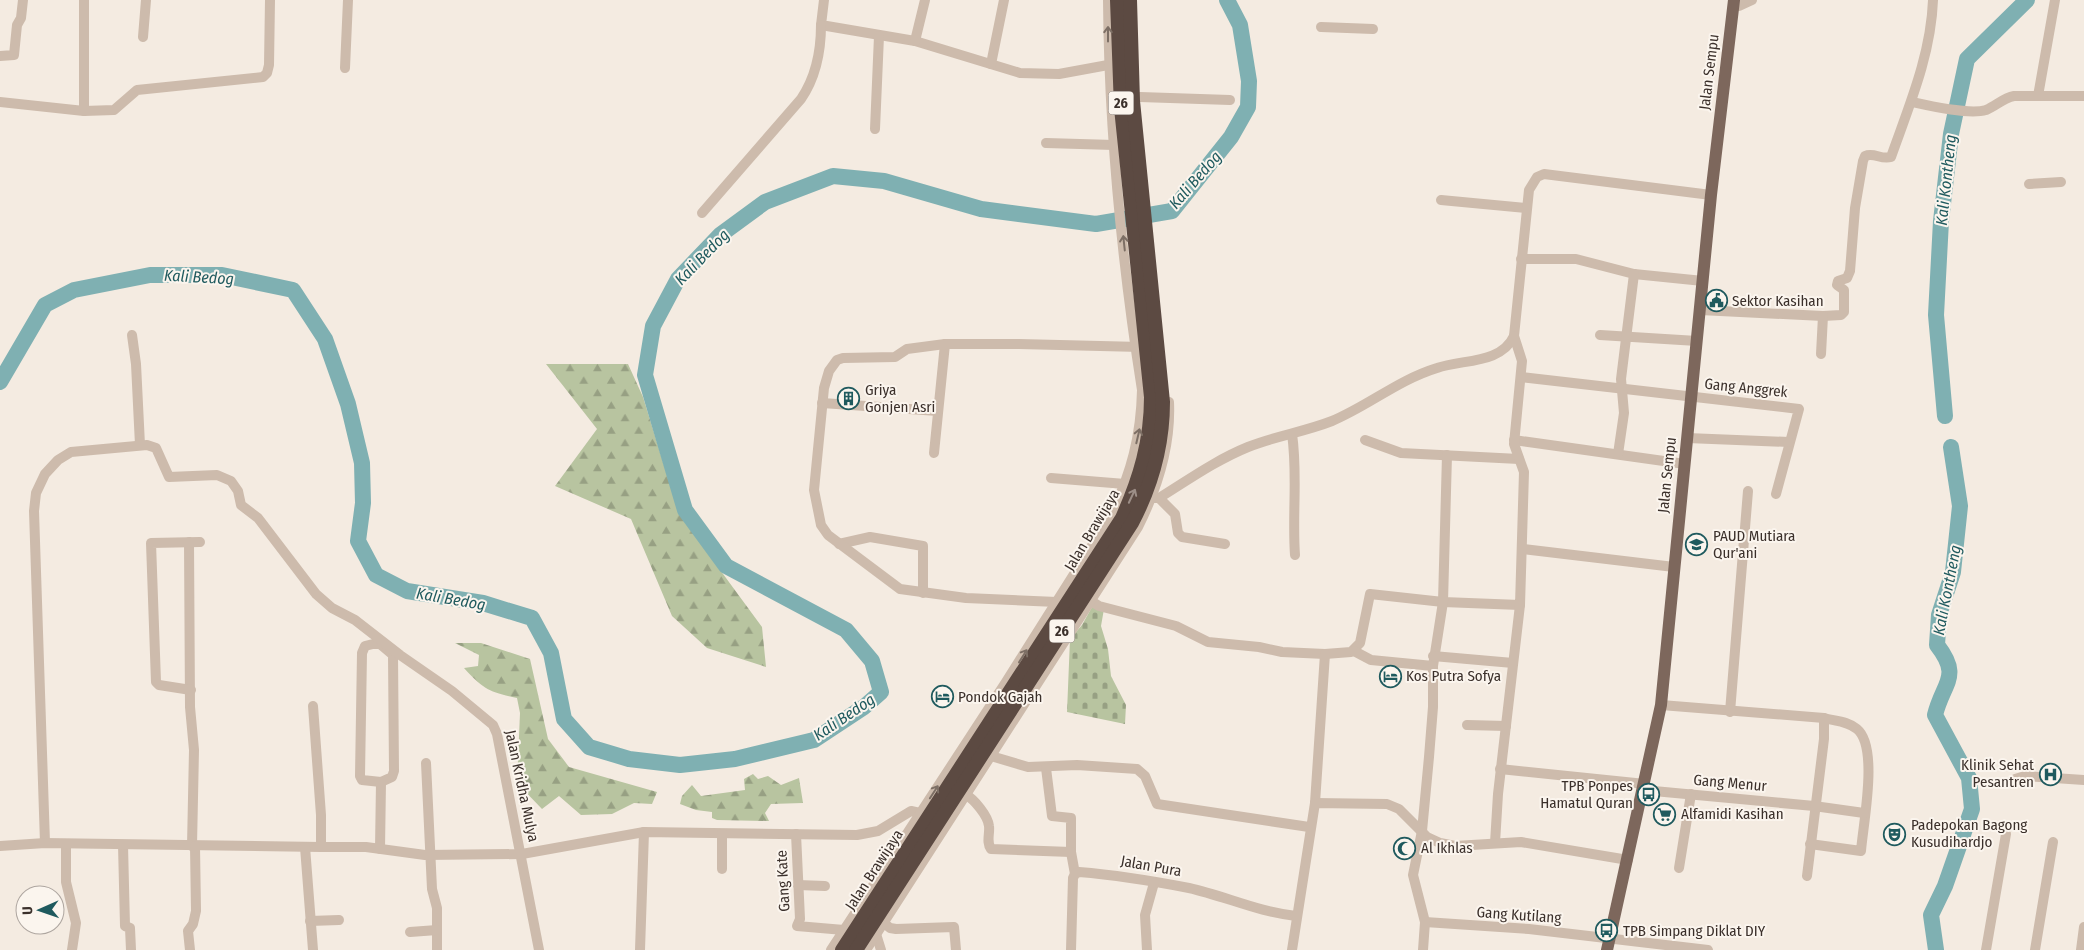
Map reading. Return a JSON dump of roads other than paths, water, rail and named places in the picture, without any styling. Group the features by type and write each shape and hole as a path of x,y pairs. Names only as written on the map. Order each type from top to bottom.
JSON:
{"highway":[{"path":"1136,204 1140,97 1138,0"},
{"name":"Jalan Brawijaya","path":"856,950 1140,506 1157,459 1163,427 1160,371 1143,279 1136,204 1121,108 1124,6"},
{"name":"Jalan Brawijaya","path":"842,950 1122,518 1137,486 1147,448 1151,423 1151,397 1140,347 1143,279"}],"main road":[{"name":"Jalan Sempu","path":"1609,944 1661,705 1702,281 1734,2"}],"street":[{"path":"0,56 14,55 17,25 21,18 24,0"},
{"path":"84,0 84,111"},
{"path":"143,37 146,0"},
{"path":"0,102 84,111 114,110 137,90 263,77 267,73 269,65 270,0"},
{"path":"345,68 348,0"},
{"path":"702,213 809,88 821,42 824,0"},
{"path":"915,41 925,0"},
{"path":"991,64 1004,0"},
{"path":"866,950 1156,498 1170,421 1143,279 1136,204 1114,145 1108,65 1108,0"},
{"path":"1734,2 1744,4 1752,0"},
{"path":"1700,310 1823,316 1841,315 1844,312 1844,290 1837,284 1838,281 1847,278 1850,271 1855,208 1863,161 1865,156 1872,154 1886,158 1890,157 1894,142 1912,102 1930,30 1933,0"},
{"path":"2038,96 2055,0"},
{"path":"821,25 915,41 1020,73 1058,74 1108,65"},
{"path":"1321,27 1373,29"},
{"path":"876,129 879,36"},
{"path":"1912,102 1964,110 1985,110 2008,97 2084,96"},
{"path":"1140,97 1230,100"},
{"path":"1046,143 1114,145"},
{"path":"1156,498 1230,455 1333,420 1391,386 1435,368 1498,355 1510,345 1514,336 1526,208 1531,183 1537,177 1544,174 1711,195"},
{"path":"2029,184 2061,182"},
{"path":"1442,200 1526,208"},
{"path":"1521,259 1576,259 1634,274 1702,281"},
{"path":"1618,454 1624,413 1621,389 1634,274"},
{"path":"1821,354 1823,316"},
{"path":"1600,334 1697,341"},
{"path":"45,843 34,511 36,493 45,474 58,460 70,452 140,445 136,364 132,335"},
{"path":"1495,844 1500,769 1520,605 1523,549 1524,472 1514,440 1522,361 1514,336"},
{"path":"934,453 945,344"},
{"path":"831,950 1056,602 1112,514 1125,484 1141,422 1142,390 1140,347 945,344 907,348 895,357 843,358 837,360 829,372 822,403 814,490 821,526 839,544 900,589 923,594 974,599 1056,602"},
{"name":"Gang Anggrek","path":"1521,377 1799,409 1789,442"},
{"path":"822,403 938,412"},
{"path":"1292,434 1296,462 1294,521 1296,554"},
{"path":"1687,438 1789,442 1776,494"},
{"path":"1365,440 1401,453 1519,459"},
{"path":"1514,440 1685,464"},
{"name":"Jalan Kridha Mulya","path":"140,445 156,448 169,477 217,475 231,481 238,491 241,505 258,518 316,594 332,608 355,620 400,655 446,686 493,726 497,734 522,854 539,950"},
{"path":"1423,950 1425,922 1413,875 1422,832 1433,707 1433,661 1443,602 1447,456"},
{"path":"1051,478 1125,484"},
{"path":"1730,712 1748,492"},
{"path":"1156,498 1175,514 1178,533 1182,537 1225,544"},
{"path":"839,544 870,537 923,546 923,594"},
{"path":"190,542 196,911 193,924 188,931 190,950"},
{"path":"191,690 167,687 156,682 151,544 200,542"},
{"path":"1523,549 1674,567"},
{"path":"1354,651 1360,644 1370,594 1443,602 1520,605"},
{"path":"1091,601 1099,606 1176,626 1208,642 1259,647 1282,652 1325,654 1354,651 1371,660 1513,663"},
{"path":"373,644 380,644 393,656 394,771 388,780 381,782 362,780 360,776 362,653 365,646 373,644"},
{"path":"1292,950 1309,827 1315,803 1325,654"},
{"path":"1661,705 1824,718 1848,723 1858,730 1864,739 1870,766 1861,851 1810,844"},
{"path":"313,706 313,729 321,806 321,846"},
{"path":"1807,876 1814,806 1824,740 1824,718"},
{"path":"1467,725 1506,726"},
{"path":"991,756 1020,766 1046,768 1077,765 1137,769 1145,776 1157,804 1309,827"},
{"path":"426,763 437,950"},
{"path":"1046,768 1052,816 1071,818 1071,852 1075,874 1073,878 1071,950"},
{"name":"Gang Menur","path":"1500,769 1691,794 1864,813"},
{"path":"2015,779 2025,776 2084,780"},
{"path":"380,849 381,782"},
{"path":"1679,868 1691,794"},
{"path":"966,795 974,800 989,823 988,844 991,849 1071,852"},
{"path":"1315,803 1387,804 1399,809 1422,832 1440,843 1455,846 1521,842 1628,860"},
{"path":"0,846 45,843 321,846 380,849 430,855 522,854 644,832 857,835 878,831 911,811 920,813"},
{"path":"640,950 644,832"},
{"path":"722,834 722,869"},
{"name":"Gang Kate","path":"796,834 800,919 797,926 844,930"},
{"path":"1986,950 2006,834"},
{"path":"2035,950 2053,842"},
{"path":"66,844 66,882 76,922 72,950"},
{"path":"123,845 125,926 130,928 131,950"},
{"path":"305,847 313,950"},
{"name":"Jalan Pura","path":"1075,874 1080,872 1123,875 1154,883 1189,888 1258,910 1296,916"},
{"path":"1147,950 1145,915 1154,883"},
{"path":"798,886 825,886"},
{"path":"310,921 339,920"},
{"name":"Gang Kutilang","path":"1425,922 1529,929 1609,944 1708,950"},
{"path":"884,923 890,928 896,929 954,927 956,950"},
{"path":"2081,950 2084,927"},
{"path":"410,932 437,930"},
{"path":"876,934 881,950"}],"waterway":[{"name":"Kali Bedog","path":"0,382 45,305 74,290 150,275 222,275 293,290 325,339 348,404 362,463 363,503 358,541 376,575 407,591 483,603 532,618 551,653 564,719 589,747 629,759 680,765 735,759 814,740 864,707 881,692 872,661 846,630 726,566 685,510 645,375 653,326 678,279 720,235 765,202 833,176 884,181 981,209 1096,224 1172,211 1231,137 1248,107 1249,81 1240,25 1227,0"},
{"name":"Kali Kontheng","path":"1945,416 1936,315 1941,221 1951,134 1967,59 2027,0"},
{"name":"Kali Kontheng","path":"1936,950 1931,915 1945,886 1972,809 1969,778 1935,715 1949,673 1948,665 1937,645 1939,615 1953,572 1960,506 1951,447"}],"place":[{"name":"Sektor Kasihan","path":"1716,301"},
{"name":"Griya Gonjen Asri","path":"849,399"},
{"name":"PAUD Mutiara Qur'ani","path":"1697,545"},
{"name":"Kos Putra Sofya","path":"1390,676"},
{"name":"Pondok Gajah","path":"942,697"},
{"name":"Klinik Sehat Pesantren","path":"2050,774"},
{"name":"TPB Ponpes Hamatul Quran","path":"1649,795"},
{"name":"Alfamidi Kasihan","path":"1665,814"},
{"name":"Padepokan Bagong Kusudihardjo","path":"1895,834"},
{"name":"Al Ikhlas","path":"1405,848"},
{"name":"TPB Simpang Diklat DIY","path":"1607,931"}]}
